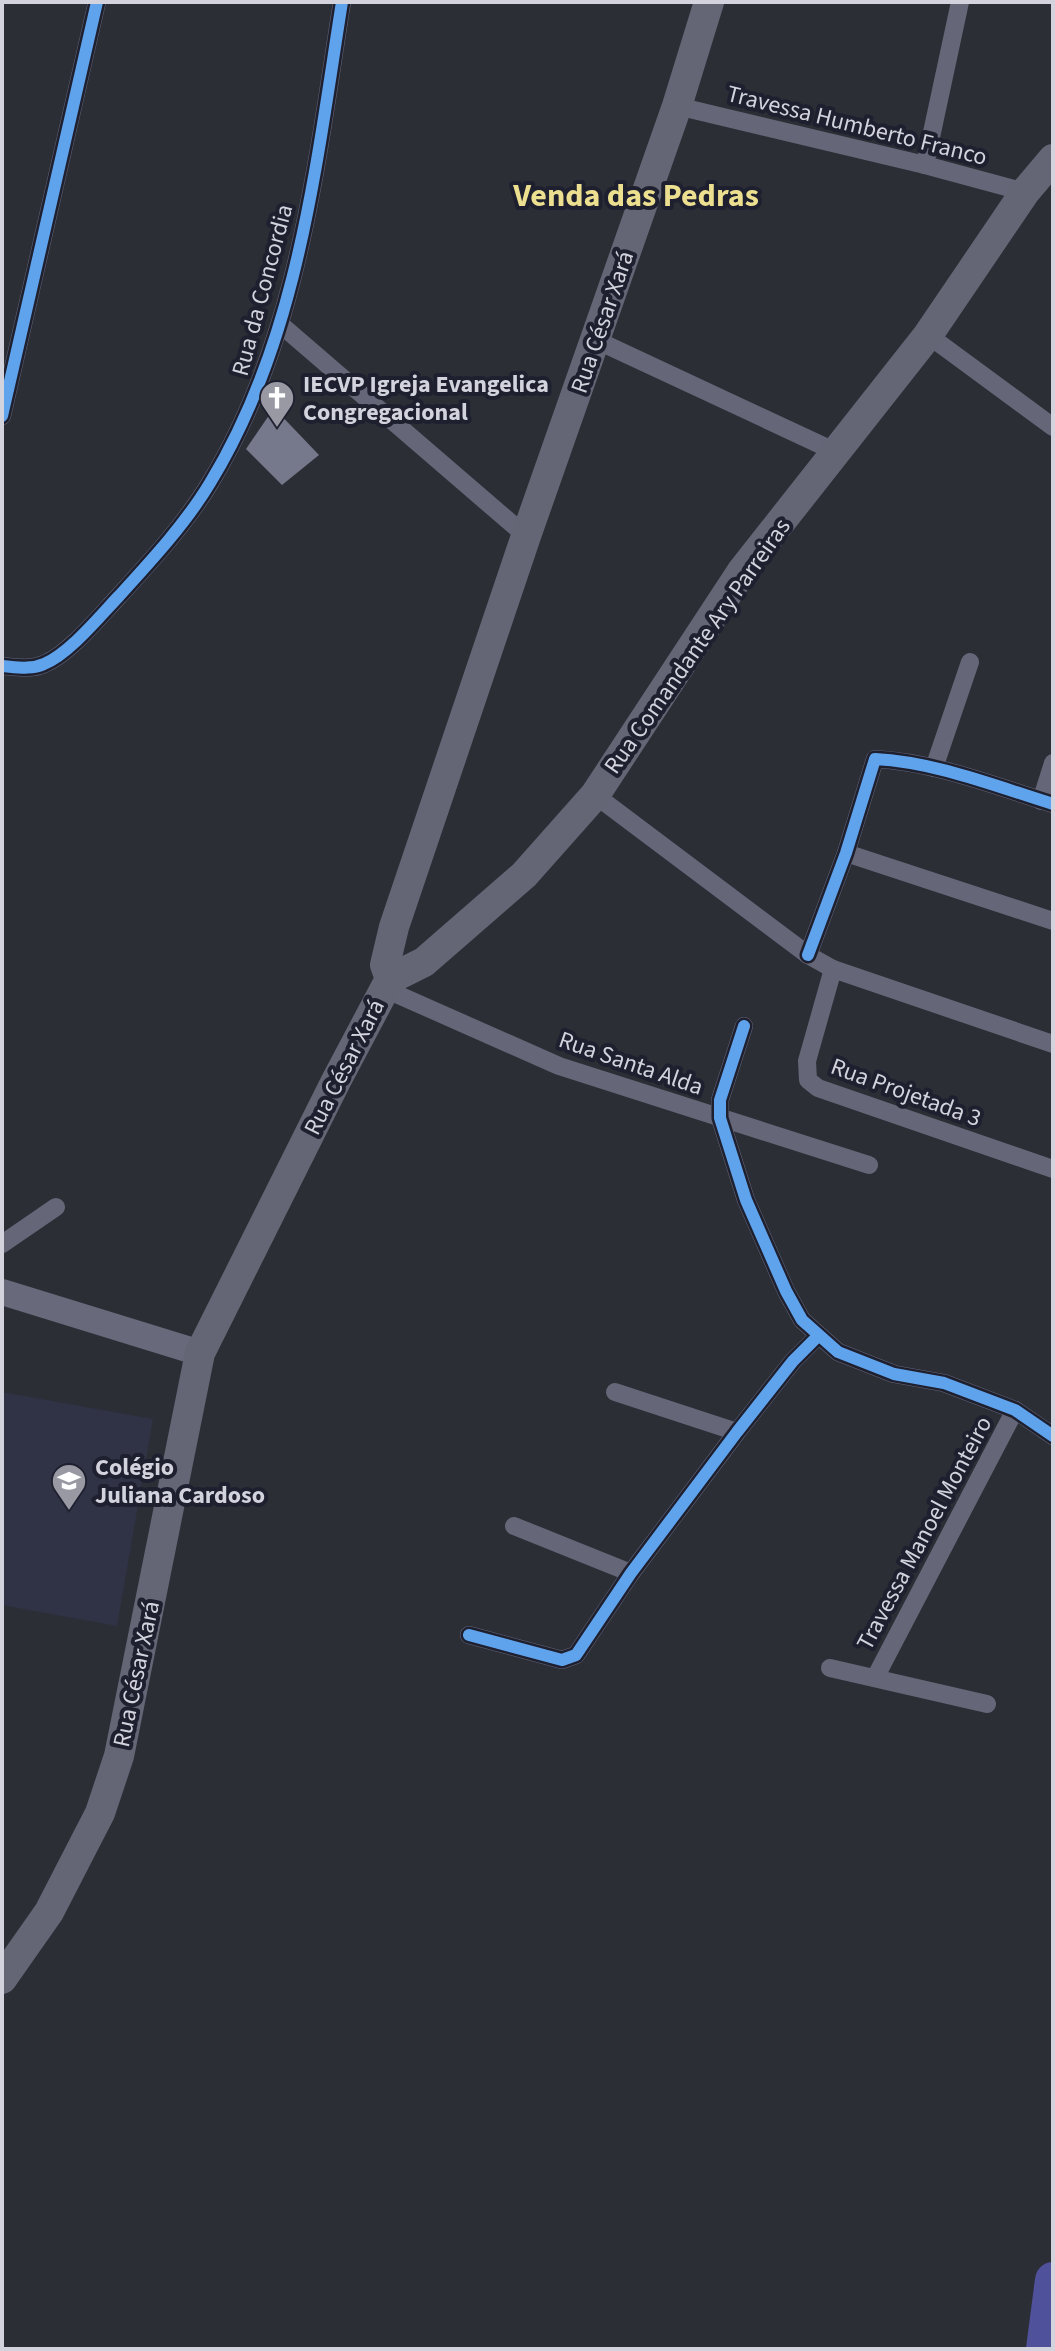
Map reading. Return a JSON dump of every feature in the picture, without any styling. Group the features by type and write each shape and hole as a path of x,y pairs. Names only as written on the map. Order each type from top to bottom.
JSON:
{"main road":[{"name":"Rua César Xará","path":"2,1979 49,1912 100,1813 119,1756 200,1353 387,984 385,965 394,927 526,536 677,106 709,2"},
{"name":"Rua Comandante Ary Parreiras","path":"387,984 438,951 524,875 595,795 742,571 928,335 1025,192 1053,159"},
{"path":"394,927 414,945 438,951"}],"street":[{"path":"2,416 97,2"},
{"name":"Rua da Concordia","path":"2,666 27,668 45,664 82,638 182,522 209,485 236,436 256,394 280,324 311,195 342,2"},
{"path":"925,165 960,2"},
{"name":"Travessa Humberto Franco","path":"677,106 1025,192"},
{"path":"280,324 526,536"},
{"path":"928,335 1053,427"},
{"path":"596,340 836,452"},
{"path":"934,768 970,662"},
{"path":"808,955 846,853 875,759 907,761 1047,803 1053,763"},
{"path":"595,795 808,955 833,969 1053,1044"},
{"path":"846,853 1053,921"},
{"name":"Rua Projetada 3","path":"833,969 807,1061 808,1080 818,1088 1053,1169"},
{"name":"Rua Santa Alda","path":"387,984 559,1066 869,1165"},
{"path":"744,1026 720,1100 720,1118 746,1200 780,1279 802,1320 838,1352 894,1374 944,1383 1015,1410 1053,1436"},
{"path":"2,1244 56,1207"},
{"path":"2,1292 200,1353"},
{"path":"469,1635 562,1660 569,1659 582,1649 631,1573 737,1432 793,1361 818,1336"},
{"path":"615,1392 737,1432"},
{"name":"Travessa Manoel Monteiro","path":"875,1678 1015,1410"},
{"path":"514,1526 631,1573"},
{"name":"Travessa Manoel Monteiro","path":"830,1668 987,1704"}],"shaded area":[{"name":"Colégio Juliana Cardoso","path":"2,1392 153,1419 117,1626 2,1605"}],"building":[{"name":"IECVP Igreja Evangelica Congregacional","path":"274,408 319,455 282,485 246,449"}],"waterway":[{"path":"1044,2349 1053,2280"}],"cycle path":[{"path":"2,416 97,2"},
{"path":"2,666 39,666 64,652 84,634 190,513 240,428 284,311 299,250 323,126 342,2"},
{"path":"808,955 846,853 875,759 942,770 1053,804"},
{"path":"744,1026 720,1100 720,1118 746,1200 802,1320 838,1352 894,1374 944,1383 1015,1410 1053,1436"},
{"path":"469,1635 562,1660 576,1655 631,1573 737,1432 793,1361 818,1336"}],"place":[{"name":"IECVP Igreja Evangelica Congregacional","path":"277,429"},
{"name":"Colégio Juliana Cardoso","path":"69,1512"}],"district":[{"name":"Venda das Pedras","path":"636,195"}]}
